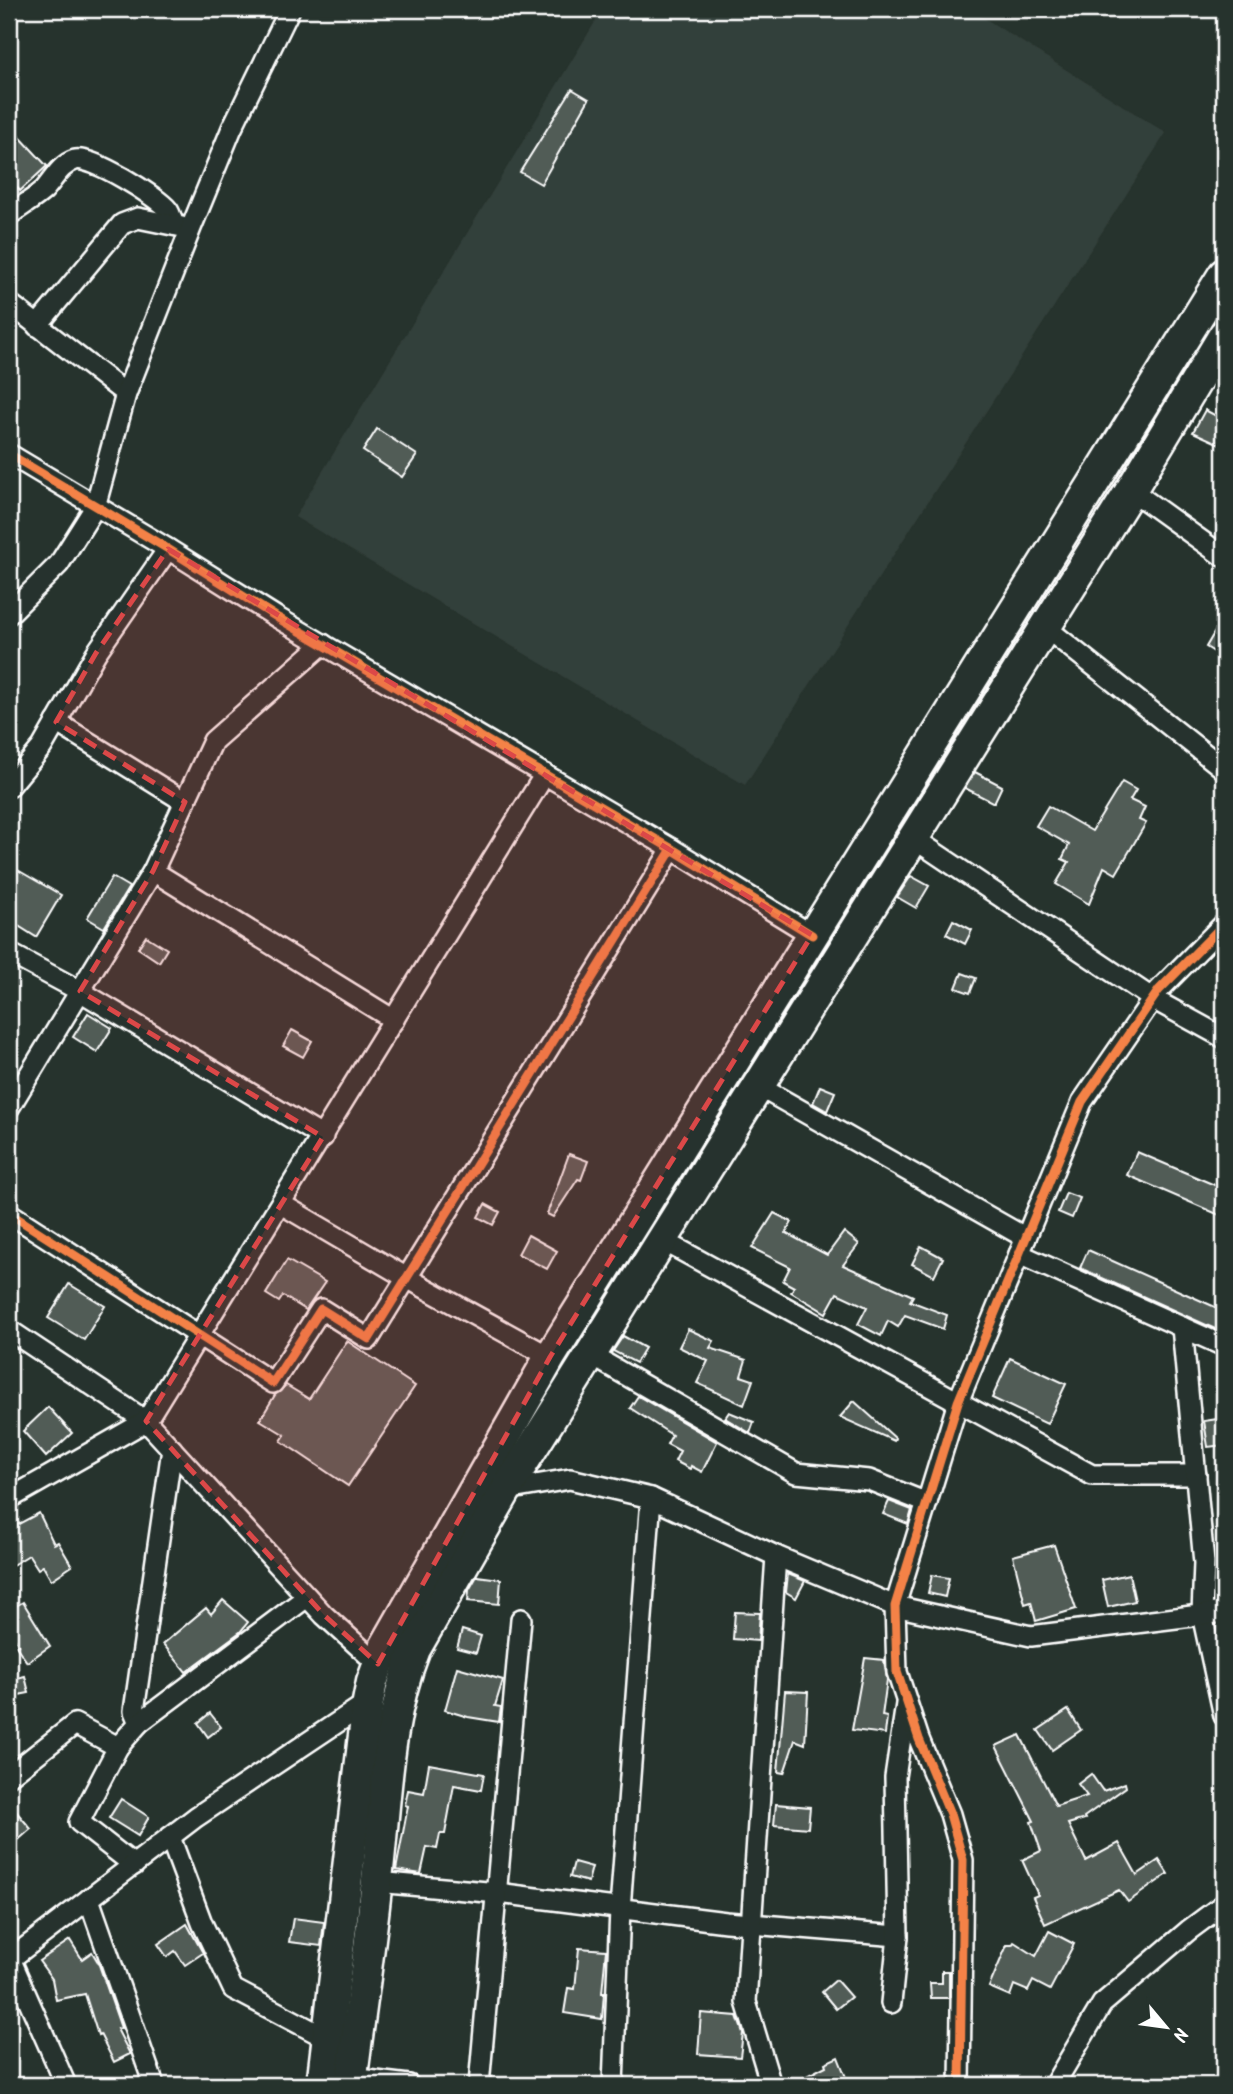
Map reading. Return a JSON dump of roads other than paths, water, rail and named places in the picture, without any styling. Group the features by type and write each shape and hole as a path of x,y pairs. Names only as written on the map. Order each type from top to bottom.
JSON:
{"main road":[{"path":"322,2085 368,1702 378,1664 393,1632 550,1357 1224,274"},
{"path":"351,2082 377,1882 392,1734 405,1674 428,1625 506,1490 1045,627 1131,490 1216,368 1224,335"}],"street":[{"path":"9,614 59,564 95,508 126,394 182,227 290,9"},
{"path":"9,215 43,191 62,169 75,160 88,160 108,169 160,203 182,227"},
{"path":"37,326 122,224 138,218 182,227"},
{"path":"9,303 126,394"},
{"path":"9,454 95,508 169,549 323,644 672,849 812,935"},
{"path":"1131,490 1224,557"},
{"path":"9,787 42,747 96,653 169,549"},
{"path":"1045,627 1224,769"},
{"path":"9,1108 153,871 213,741 323,644"},
{"path":"56,722 185,802"},
{"path":"9,1499 146,1421 545,774"},
{"path":"913,838 1153,999 1224,1038"},
{"path":"9,1213 274,1383 321,1309 369,1339 672,849"},
{"path":"153,871 394,1020"},
{"path":"960,2085 963,1860 950,1814 919,1739 897,1672 895,1606 958,1402 1082,1102 1153,999 1224,924"},
{"path":"9,953 80,991 323,1137"},
{"path":"758,1086 1022,1246 1224,1346"},
{"path":"281,1204 550,1357"},
{"path":"662,1240 1092,1475 1196,1475"},
{"path":"1181,1327 1204,1563 1202,1614 1224,1716"},
{"path":"9,1330 146,1421 307,1597 378,1664"},
{"path":"590,1355 796,1473 869,1480 927,1503"},
{"path":"139,1723 134,1711 172,1449"},
{"path":"506,1490 570,1479 650,1498 776,1556 895,1606 1031,1636 1224,1612"},
{"path":"613,2085 620,1909 650,1498"},
{"path":"766,2084 746,2002 776,1556"},
{"path":"134,1865 79,1822 118,1747 139,1723 307,1597"},
{"path":"480,2085 520,1619"},
{"path":"66,2085 9,1958 170,1837 368,1702"},
{"path":"891,2003 898,1936 895,1777 906,1702"},
{"path":"9,1776 75,1724 118,1747"},
{"path":"170,1837 202,1923 233,1989 328,2039"},
{"path":"377,1882 498,1893 752,1924 898,1936"},
{"path":"89,1899 153,2085"},
{"path":"1055,2085 1102,2004 1224,1904"},
{"path":"351,2082 409,2085"}]}
